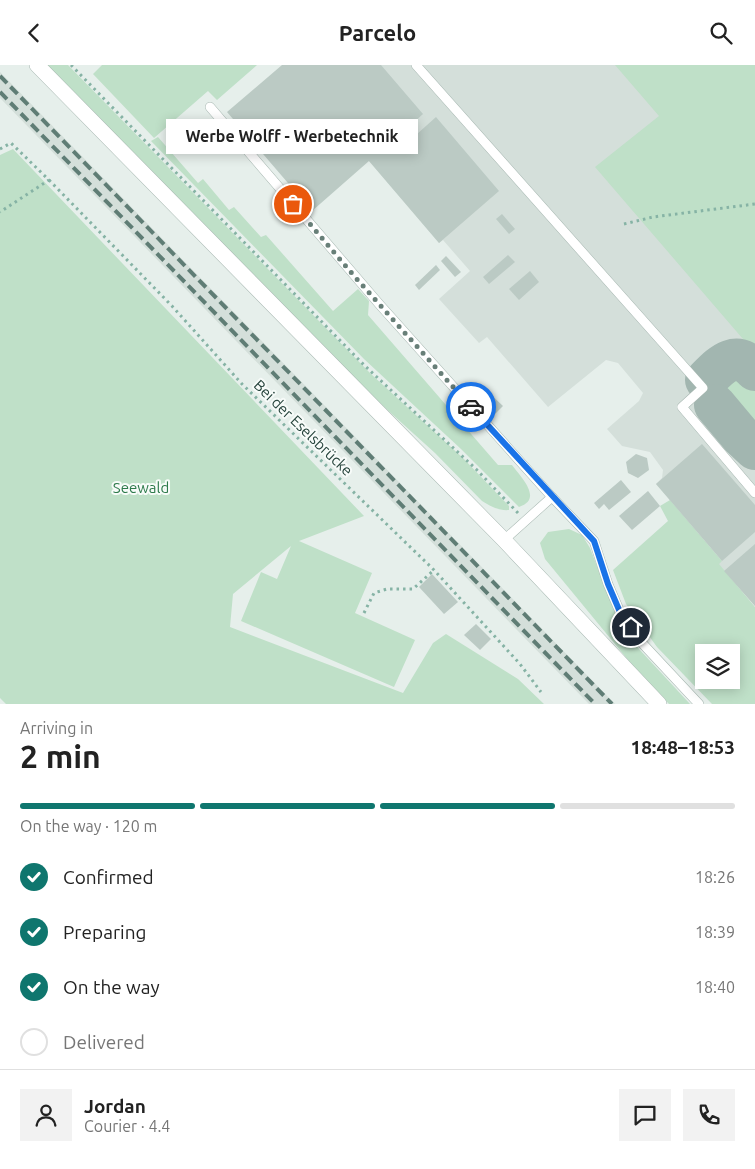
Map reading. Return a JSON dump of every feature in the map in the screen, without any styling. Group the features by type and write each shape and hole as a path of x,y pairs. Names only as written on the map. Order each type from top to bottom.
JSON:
{"street":[{"path":"37,65 504,540 659,704"}],"lane":[{"path":"416,65 703,388 682,407 755,493"},
{"path":"210,107 362,285 552,497 594,541 608,584 620,612 641,643 699,704"},
{"path":"504,540 552,497"}],"path":[{"path":"71,65 365,366 476,469 526,521"},
{"name":"Bei der Eselsbrücke","path":"0,149 11,143 49,180 172,306 242,384 434,570 520,664 541,693"},
{"path":"0,212 49,180"},
{"path":"624,224 653,217 755,204"},
{"path":"364,613 374,593 387,589 413,589 434,570"}],"shaded area":[{"path":"342,65 755,65 755,606 718,564 722,560 656,484 662,478 663,470 650,452 622,446 607,429 639,401 643,393 618,363 606,360 548,407 487,337 479,343 439,299 470,271 443,240 439,243 369,161 400,135"},
{"path":"0,72 615,704 589,704 0,98"}],"green space":[{"path":"46,65 68,65 371,374 463,458 509,506 509,510 498,509 482,501 435,453 372,396"},
{"path":"102,65 257,65 217,100 208,91 154,138 93,74"},
{"path":"615,65 755,65 755,353 595,167 659,116"},
{"path":"158,137 198,183 203,179 229,210 234,207 261,237 266,235 333,311 358,289 369,301 368,315 498,465 512,465 528,487 530,499 519,507 461,449 364,359 151,141"},
{"name":"Seewald","path":"13,149 364,516 299,541 372,573 355,613 415,640 394,687 241,621 261,572 277,579 291,546 233,594 230,627 403,693 433,643 446,634 518,679 544,704 6,704 0,698 0,155"},
{"path":"729,368 739,369 755,389 755,436 710,382"},
{"path":"670,500 722,561 719,564 755,607 755,704 712,704 698,689 740,689 740,644 695,644 695,686 657,647 626,604 613,570 668,521 660,506"},
{"path":"569,529 582,535 590,548 617,618 639,649 690,704 669,704 633,666 545,559 540,543 548,532"}],"building":[{"path":"282,65 381,65 423,114 400,135 407,143 436,117 499,191 439,243 369,161 312,211 227,112"},
{"path":"502,214 515,229 509,234 496,219"},
{"path":"508,255 515,262 489,284 483,277"},
{"path":"446,256 461,272 455,277 441,261"},
{"path":"436,265 440,270 419,290 415,285"},
{"path":"530,271 539,282 519,300 509,289"},
{"path":"487,391 503,406 494,415 478,399"},
{"path":"702,444 755,505 755,532 722,561 656,484"},
{"path":"636,454 647,458 649,470 638,478 628,473 626,462"},
{"path":"621,480 631,492 609,510 604,504 599,509 594,503"},
{"path":"648,491 660,506 632,530 619,516"},
{"path":"755,544 755,606 724,571"},
{"path":"432,574 458,602 444,614 419,587"},
{"path":"476,624 491,639 480,650 464,635"}],"taxiway":[{"path":"706,380 723,364 729,361 741,360 755,370"},
{"path":"715,405 741,436 755,449"}],"railway":[{"path":"0,76 612,704"},
{"path":"0,92 595,704"}],"way so far":[{"path":"293,204 355,277 471,407"}],"place":[{"name":"Werbe Wolff - Werbetechnik","path":"293,204"}],"route":[{"path":"471,407 594,541 608,584 620,612 631,627"}]}
